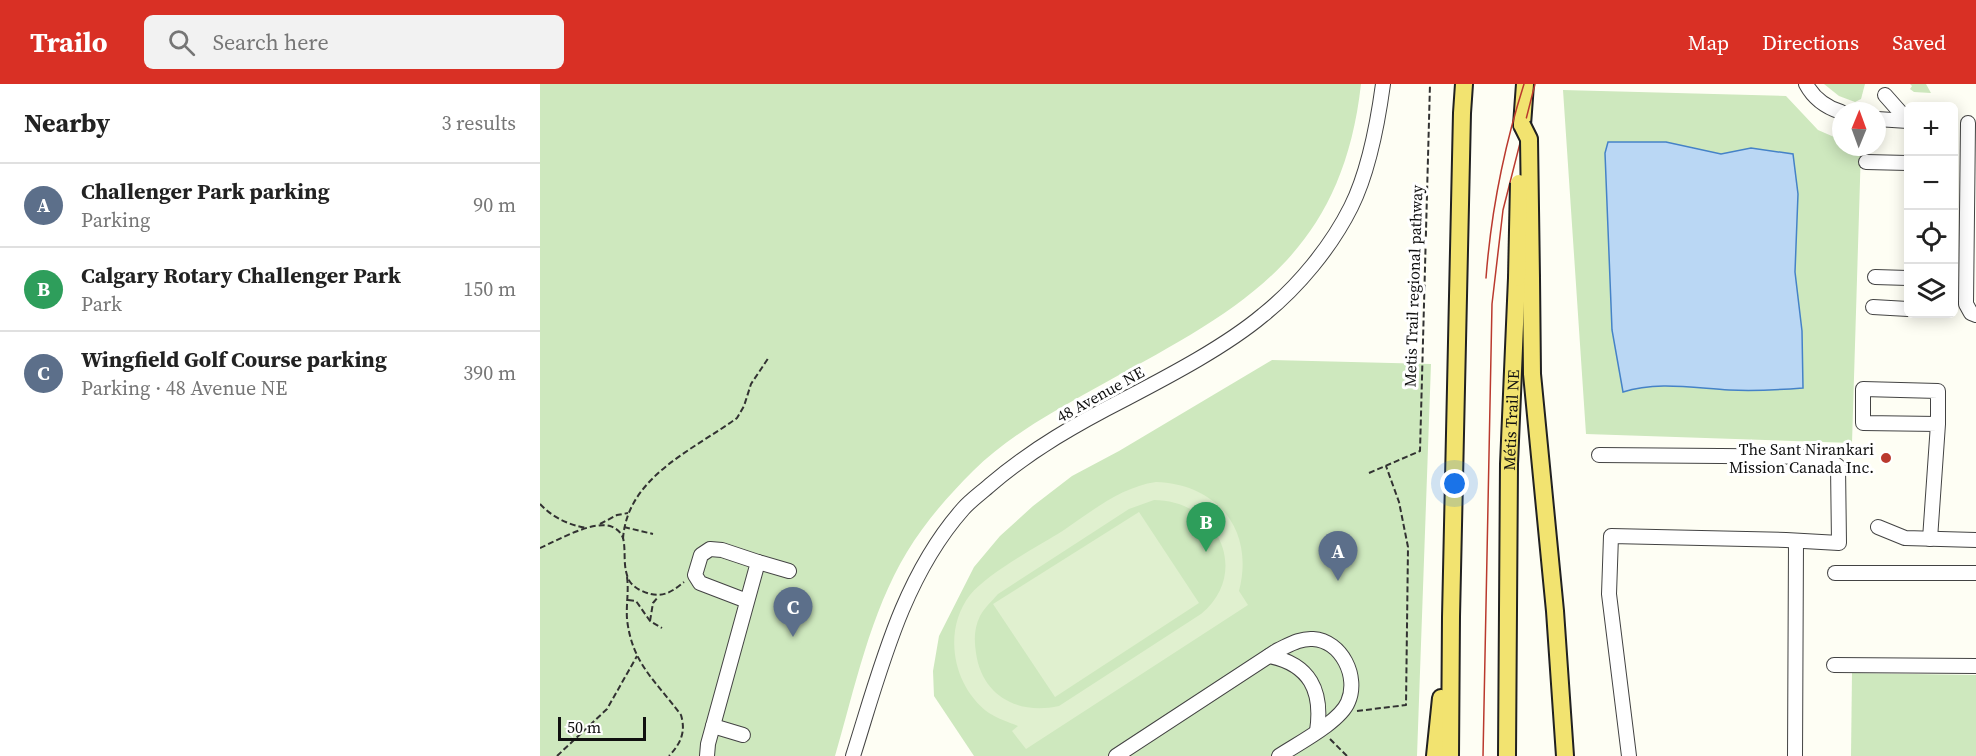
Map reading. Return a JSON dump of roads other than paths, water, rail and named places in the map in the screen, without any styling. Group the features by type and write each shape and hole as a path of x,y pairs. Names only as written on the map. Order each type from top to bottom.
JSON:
{"main road":[{"path":"1450,756 1451,617 1464,84"},
{"name":"Métis Trail NE","path":"1507,756 1509,464 1524,278 1522,125 1525,84"},
{"path":"1524,278 1555,611 1565,756"},
{"path":"1435,756 1451,617"}],"street":[{"name":"48 Avenue NE","path":"853,756 886,649 900,612 934,548 963,508 1018,461 1080,422 1209,352 1254,321 1300,280 1334,237 1352,206 1366,164 1379,112 1383,84"},
{"path":"1806,84 1821,103 1832,108"},
{"path":"1885,95 1904,116"},
{"path":"1886,120 1904,121"},
{"path":"1972,123 1966,304 1971,313 1976,315"},
{"path":"1866,162 1904,163"},
{"path":"1875,277 1904,279"},
{"path":"1873,307 1904,309"},
{"path":"1930,539 1938,424 1938,391 1863,389 1863,423 1938,424"},
{"path":"1599,455 1825,457 1838,466 1839,543 1611,536 1610,594 1629,756"},
{"path":"1878,526 1905,538 1976,540"},
{"path":"1795,756 1796,542"},
{"path":"747,601 700,583 695,575 701,555 710,549 722,550 789,571"},
{"path":"707,756 713,726 758,562"},
{"path":"1835,573 1976,573"},
{"path":"1116,756 1292,643 1303,639 1323,641 1334,647 1342,656 1351,675 1352,689 1348,704 1322,734 1279,756"},
{"path":"1269,656 1299,666 1313,685 1317,696 1322,734"},
{"path":"1834,665 1976,666"},
{"path":"713,726 743,735"}],"water":[{"path":"1608,142 1666,142 1721,154 1751,148 1793,154 1798,194 1795,272 1802,331 1803,388 1738,390 1662,386 1623,392 1612,330 1605,153"}],"tram line":[{"path":"1486,278 1499,180 1524,84"},
{"path":"1483,756 1492,304 1503,210 1535,84"}],"place":[{"name":"The Sant Nirankari Mission Canada Inc.","path":"1886,458"},
{"name":"Calgary Rotary Challenger Park","path":"1206,552"},
{"name":"Challenger Park parking","path":"1338,581"},
{"name":"Wingfield Golf Course parking","path":"793,637"}]}
